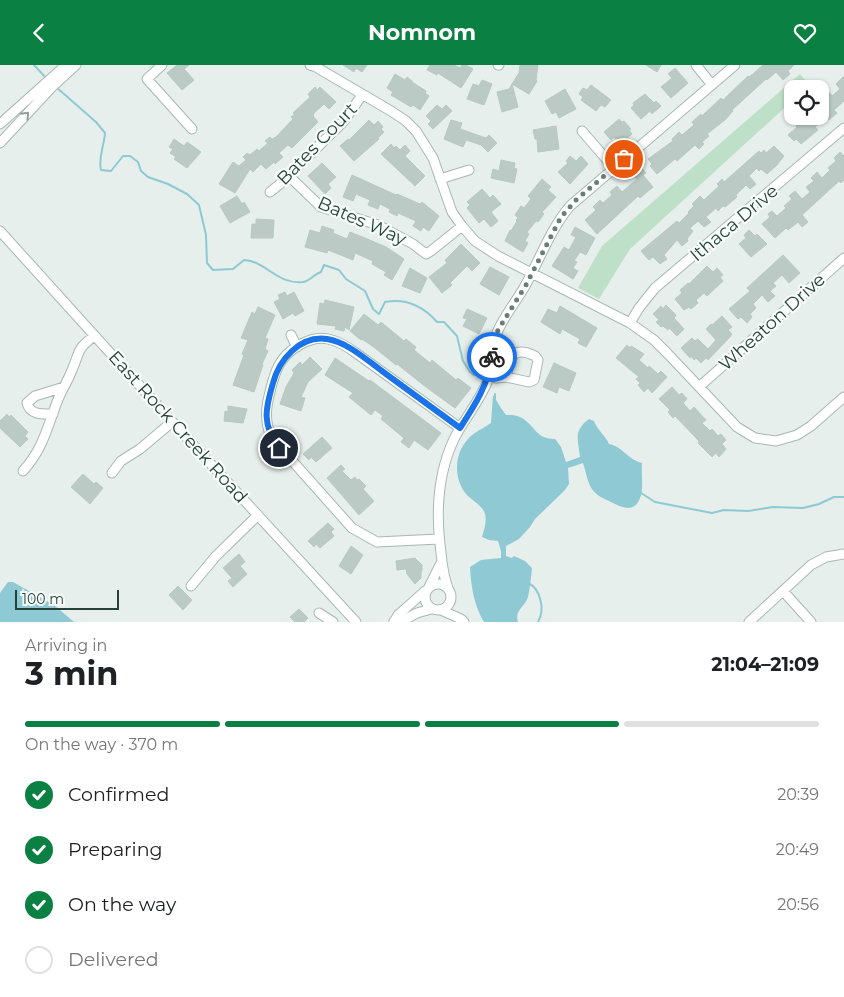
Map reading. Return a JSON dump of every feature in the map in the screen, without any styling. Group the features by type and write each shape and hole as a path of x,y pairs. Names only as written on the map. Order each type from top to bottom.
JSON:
{"street":[{"path":"0,143 64,70 76,65"},
{"path":"162,65 147,79 192,129"},
{"path":"310,65 406,121 416,131 428,148 452,212 475,241 489,251 630,323 654,340 737,427 755,438 776,441 797,435 811,426 844,397"},
{"path":"696,65 712,85"},
{"path":"462,620 451,598 441,563 438,514 442,475 449,452 460,428 480,397 489,375 495,337 566,211 735,65"},
{"path":"0,124 50,85"},
{"name":"Bates Court","path":"270,192 289,176 344,121 362,95"},
{"name":"Ithaca Drive","path":"630,323 655,288 844,128"},
{"path":"582,131 614,168"},
{"path":"440,179 469,170"},
{"name":"Bates Way","path":"289,176 321,207 378,225 413,244 426,254 462,226"},
{"name":"East Rock Creek Road","path":"0,231 356,622"},
{"name":"Wheaton Drive","path":"699,387 844,257"},
{"path":"23,471 34,459 40,448 72,371 79,349 94,335"},
{"path":"291,335 297,347"},
{"path":"439,539 377,542 352,528 272,437 266,420 266,407 275,376 286,356 297,347 310,341 330,339 348,347 460,428"},
{"path":"489,375 497,378 506,377"},
{"path":"53,414 36,414 28,407 27,403 35,396 64,387"},
{"path":"112,473 121,461 140,449 172,421"},
{"path":"191,586 216,557 258,515"},
{"path":"750,622 800,574 818,561 834,555 844,555"},
{"path":"441,563 427,589 424,600 436,609 462,620"},
{"path":"394,622 398,615 436,583 448,588"},
{"path":"783,591 812,622"},
{"path":"394,622 404,620 417,613 448,606 451,598"},
{"path":"319,613 333,622"}],"green space":[{"path":"800,74 805,80 793,80"},
{"path":"784,88 784,108 630,249 599,299 578,288 602,246"}],"water":[{"path":"493,395 506,415 520,417 527,421 540,435 555,439 561,447 566,462 580,457 578,436 581,427 589,419 594,421 609,444 618,447 632,459 642,463 641,494 637,503 631,508 619,506 598,495 590,486 583,463 568,468 569,484 565,490 535,519 519,539 506,546 506,556 512,558 514,556 525,561 532,568 528,597 517,614 518,622 484,622 475,603 470,567 481,560 501,558 501,551 498,541 482,537 486,517 484,511 462,489 457,474 458,459 463,445 473,434 491,423"},
{"path":"8,582 13,582 54,605 74,622 0,622 0,593"}],"building":[{"path":"177,65 189,65 184,69 194,80 182,90 167,73"},
{"path":"343,65 367,65 362,72 356,68 354,72"},
{"path":"430,65 454,65 460,68 462,65 466,65 473,69 461,88 438,73 437,75 427,70"},
{"path":"520,65 538,65 537,81 529,94 512,84 519,73"},
{"path":"646,65 661,65 657,72"},
{"path":"763,65 794,65 788,71 790,74 783,80 776,72 766,79 732,110 725,120 707,134 709,136 702,142 704,144 699,149 695,145 677,161 675,159 657,174 650,166 652,164 648,159 673,141 672,139 679,132 682,135 694,125 692,122 701,114 702,116 721,98 723,100 748,76"},
{"path":"675,68 688,83 671,98 661,87 672,78 668,74"},
{"path":"395,74 405,80 407,77 426,91 425,93 429,96 420,110 391,95 393,92 387,88"},
{"path":"844,76 844,101 834,110 837,113 829,120 829,92 832,96 840,89 836,84"},
{"path":"482,80 492,84 484,105 467,99 473,84 479,86"},
{"path":"512,84 518,107 502,112 497,92 509,89"},
{"path":"591,85 611,100 605,107 601,105 596,111 581,100 583,97 579,94 583,88 587,90"},
{"path":"315,87 317,90 320,87 336,102 329,109 324,104 314,113 313,116 318,122 292,148 288,145 279,153 283,157 275,164 274,162 266,169 261,164 253,172 250,169 235,193 219,184 233,162 239,166 246,160 243,157 247,153 250,155 257,149 259,151 268,143 265,141 270,137 272,139 276,137 293,119 291,117 295,114 293,113 310,97 308,94"},
{"path":"565,89 576,109 559,118 556,112 552,114 545,101"},
{"path":"645,94 654,103 656,101 661,106 652,114 650,111 641,119 631,108 634,105 633,103"},
{"path":"437,105 442,109 446,105 452,111 433,129 428,124 431,121 426,116"},
{"path":"619,119 622,122 624,121 631,129 629,130 632,134 620,144 614,137 611,140 604,132"},
{"path":"369,120 374,125 378,121 383,127 381,129 384,132 379,139 354,161 340,146 349,140"},
{"path":"451,120 462,123 460,129 486,138 489,135 497,143 488,152 481,145 466,140 463,147 444,139"},
{"path":"796,125 817,125 815,127 818,130 801,144 796,139 794,141 788,135 797,127"},
{"path":"556,126 559,149 538,152 537,139 535,139 533,130"},
{"path":"174,139 184,146 187,142 201,152 187,168 174,159 176,157 170,153 173,149 169,147"},
{"path":"391,144 394,148 396,146 400,150 405,145 410,151 405,156 425,176 415,186 381,154"},
{"path":"774,146 784,156 777,165 767,174 761,169 759,171 757,168 749,176 756,184 750,189 746,185 736,195 737,197 725,207 723,206 718,211 716,208 706,217 711,222 704,227 698,221 690,228 693,231 687,239 688,241 682,246 677,240 664,255 667,259 660,264 653,257 649,260 641,251 677,221 679,223 689,213 694,206 692,204 700,196 704,200 719,186 717,184 722,179 724,182 759,151 761,153 764,150 766,153"},
{"path":"840,152 844,156 844,180 841,183 839,181 802,215 808,222 802,227 798,222 788,230 786,228 775,238 762,224 770,217 768,214 772,211 777,216 786,208 784,206 792,199 789,196 795,191 802,199 810,192 806,187 814,181 811,178 817,172 822,178 830,170 828,168 836,161 834,158"},
{"path":"570,156 576,161 581,156 588,164 570,184 558,172 568,163 566,161"},
{"path":"501,160 515,163 514,168 517,169 514,183 491,178 493,169 499,171"},
{"path":"322,163 336,177 328,184 331,188 325,194 308,176"},
{"path":"640,166 646,173 643,175 653,187 640,198 638,196 597,234 585,220 596,210 593,207 600,200 603,203 612,195 610,192 617,186 622,192 637,179 632,173"},
{"path":"352,175 396,195 420,204 422,202 439,216 429,231 423,227 421,231 413,226 416,221 398,213 397,216 389,212 390,209 380,204 378,209 368,205 370,200 356,194 353,201 343,197"},
{"path":"542,179 551,187 548,190 556,197 542,212 544,214 538,222 536,221 527,232 529,234 525,241 528,243 523,252 505,241 517,221 518,218 515,215 521,206 524,208 531,199 528,196"},
{"path":"482,189 490,198 493,195 501,204 491,212 498,221 491,227 484,219 479,223 467,208 470,205 467,202"},
{"path":"237,196 242,204 244,202 250,212 230,223 220,206"},
{"path":"256,219 274,220 273,238 251,238 252,224 256,224"},
{"path":"322,226 334,230 333,233 347,239 350,232 365,238 386,247 404,259 392,280 384,275 386,272 372,264 373,261 355,253 353,260 328,250 327,253 305,247 310,230 320,233"},
{"path":"575,227 595,238 586,255 580,252 574,261 577,262 573,268 578,271 573,279 552,266 564,247 569,250 576,237 571,235"},
{"path":"749,230 755,236 757,234 767,244 751,257 739,244 746,238 744,235"},
{"path":"461,244 480,263 472,271 467,266 450,283 452,285 442,293 429,277 447,263 445,260"},
{"path":"783,255 800,273 789,283 782,275 773,283 776,286 770,291 775,296 768,302 762,295 753,304 756,308 750,314 752,317 747,323 741,317 738,319 729,309 750,291 747,288"},
{"path":"707,266 713,272 717,268 723,275 720,277 723,281 707,296 704,293 696,300 698,303 691,309 689,307 684,310 675,299 682,293 680,290"},
{"path":"490,267 509,277 499,295 480,284"},
{"path":"410,268 427,278 420,293 402,286"},
{"path":"285,292 287,296 294,292 304,311 295,316 293,313 283,319 274,302 280,299 278,295"},
{"path":"325,300 354,307 349,330 345,327 344,331 335,329 336,326 317,324 320,303 324,304"},
{"path":"666,305 676,315 674,318 684,329 677,336 669,328 668,330 663,326 661,327 656,322 659,320 653,314 661,306 663,309"},
{"path":"560,306 597,328 586,347 578,343 580,339 562,329 560,334 541,322 548,309 557,313"},
{"path":"258,307 275,315 265,338 268,339 265,349 268,351 254,392 233,385 248,340 241,338 252,312 255,314"},
{"path":"467,309 487,318 479,334 463,326 467,319 463,318"},
{"path":"364,314 378,325 381,322 404,341 406,339 416,347 414,350 430,363 432,360 456,380 458,378 471,388 455,408 350,331"},
{"path":"722,316 732,327 728,330 732,334 729,338 708,360 706,358 701,363 696,358 694,360 691,356 690,358 681,348 692,338 695,341 698,339 708,349 716,340 706,329"},
{"path":"627,345 644,354 639,360 648,368 649,366 658,374 661,371 667,377 652,393 648,388 644,392 636,379 639,377 616,358"},
{"path":"310,357 322,369 308,382 301,397 305,398 301,411 280,404 286,387 294,373 292,370 300,362 302,365"},
{"path":"335,358 370,380 441,433 428,450 414,440 409,448 401,442 404,438 381,419 383,416 375,410 371,415 349,397 353,393 325,375"},
{"path":"554,363 576,373 569,391 559,387 557,393 543,387"},
{"path":"672,387 679,395 682,393 687,399 683,403 690,411 694,407 706,420 702,423 710,431 712,429 718,436 721,434 726,440 722,444 726,449 719,457 716,453 712,457 675,416 673,418 668,412 670,410 659,399"},
{"path":"228,406 247,409 243,423 224,421 225,411 228,412"},
{"path":"7,414 9,417 11,415 28,432 25,436 28,439 20,447 0,428 0,421"},
{"path":"322,437 332,448 316,462 311,457 309,460 303,454"},
{"path":"341,465 345,469 342,471 351,480 355,477 366,486 363,489 374,501 359,515 327,478"},
{"path":"83,474 94,484 96,482 103,488 90,504 71,487"},
{"path":"328,523 334,529 331,532 334,536 320,548 316,544 314,547 308,541"},
{"path":"351,546 363,555 351,574 339,566"},
{"path":"239,554 245,562 240,566 247,574 233,587 228,581 232,578 223,568"},
{"path":"415,558 422,565 422,570 421,578 415,584 407,574 406,569 397,570 396,561"},
{"path":"178,586 192,600 183,610 169,595"},
{"path":"299,609 308,618 304,622 295,622 290,617"}],"waterway":[{"path":"34,65 47,79"},
{"path":"56,87 96,122 105,133 100,165 101,170 111,171 123,156 130,156 138,162 141,171 148,177 168,184 187,194 199,205 206,235 207,263 213,270 233,269 244,260 252,261 279,277 294,282 308,280 321,272 324,265 339,270 346,279 365,291 373,309 379,314 385,302 400,301 420,308 437,322 444,322 457,336 463,361 474,375"},
{"path":"495,394 495,399"},
{"path":"638,491 655,502 712,513 724,510 748,511 773,507 803,508 819,504 834,497 844,497"},
{"path":"528,583 539,595 541,612 538,622"}],"way so far":[{"path":"492,357 498,330 526,285 561,217 576,200 624,159"}],"route":[{"path":"279,448 268,429 266,407 280,364 293,349 300,345 310,341 326,339 348,347 460,428 480,397 488,379 492,357"}]}
